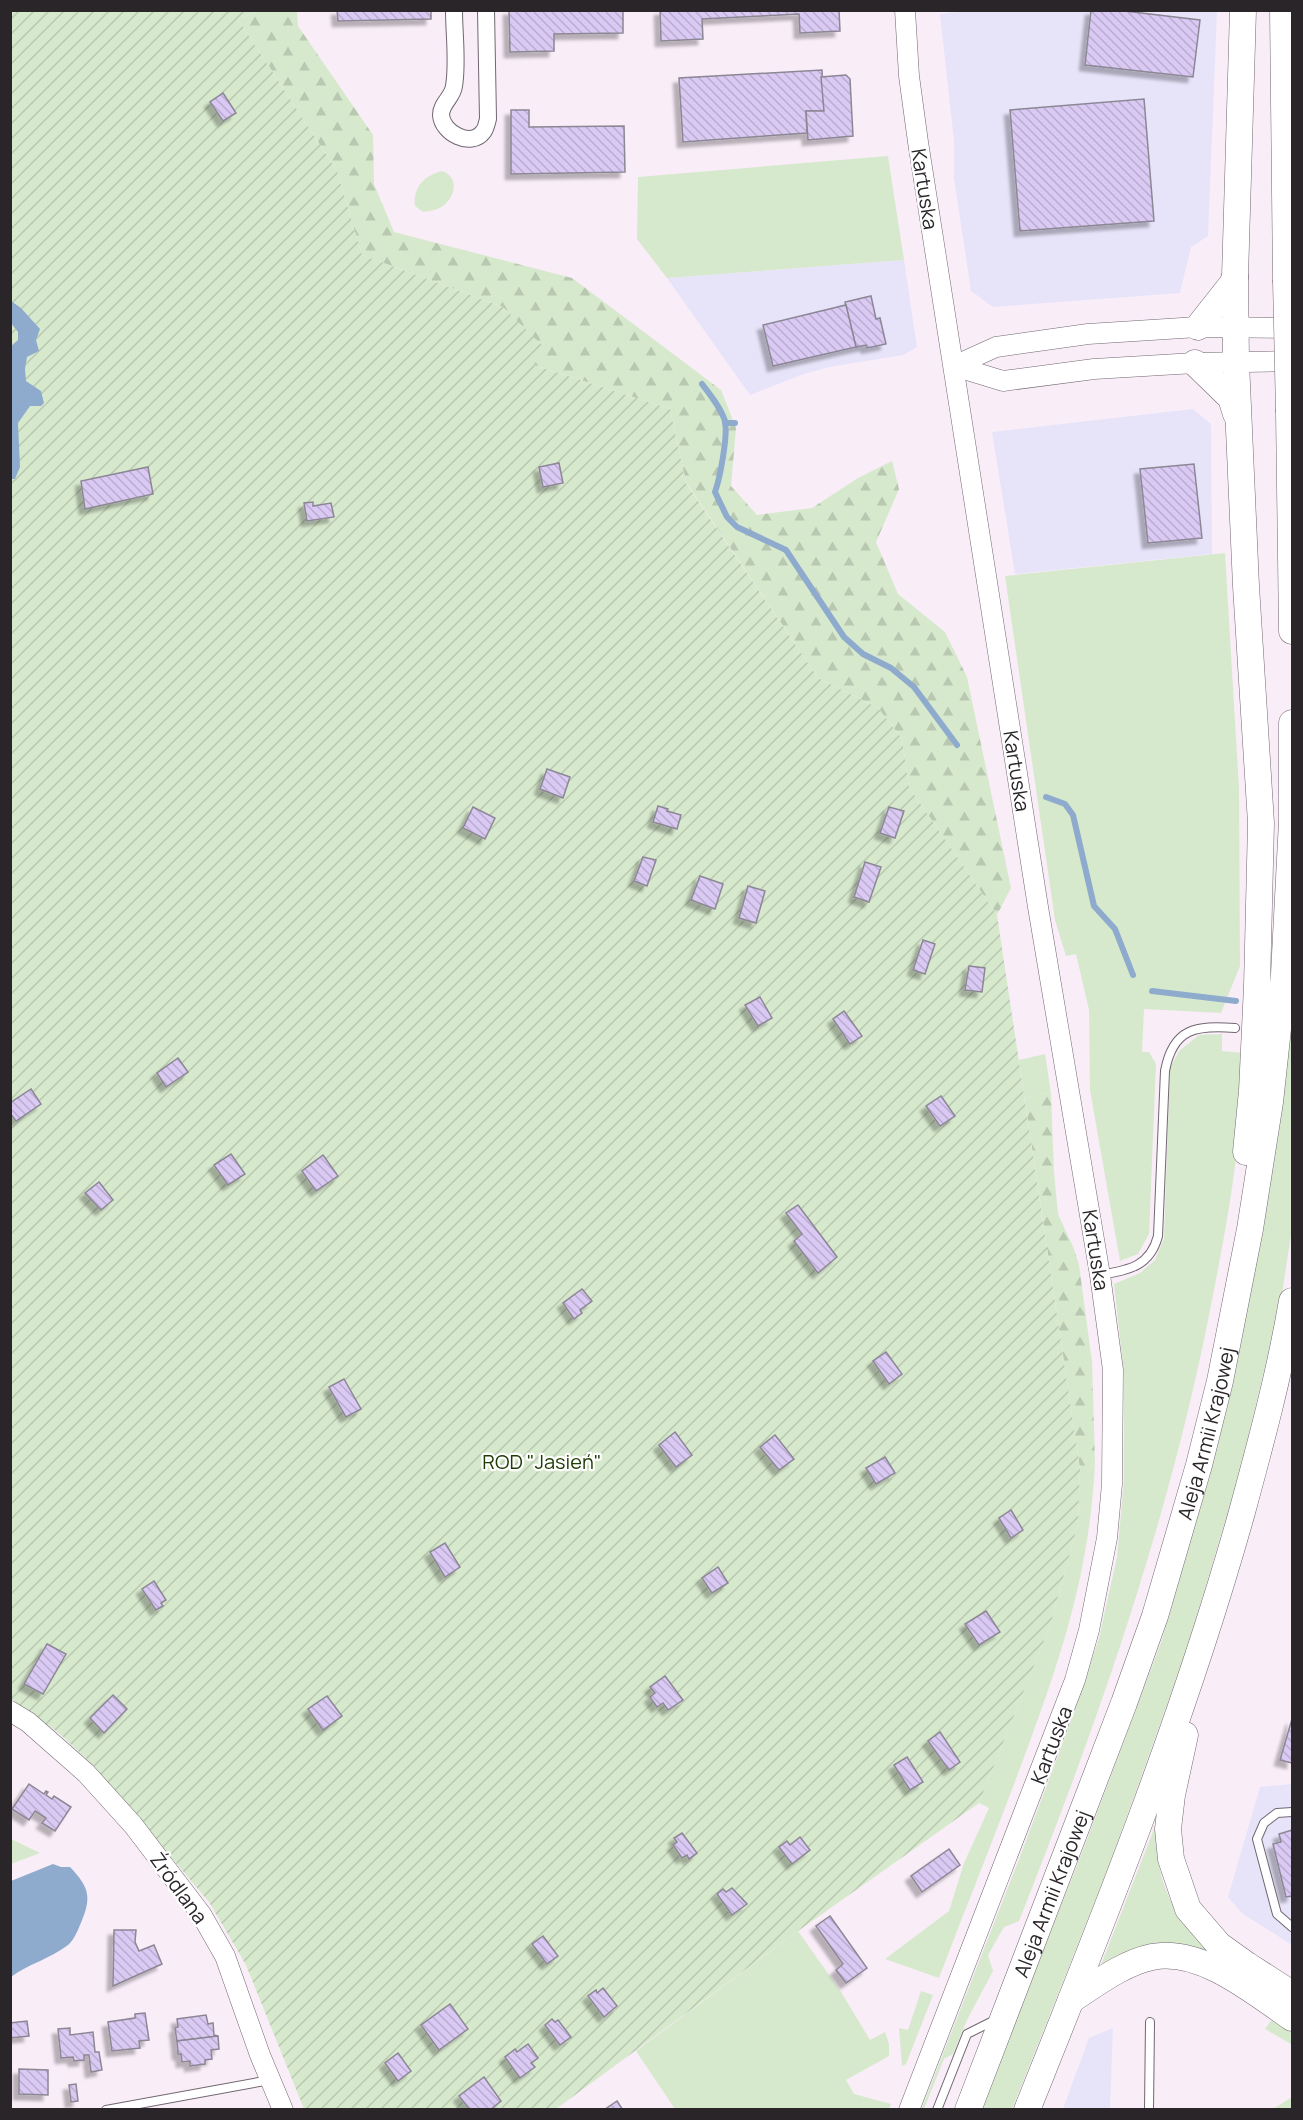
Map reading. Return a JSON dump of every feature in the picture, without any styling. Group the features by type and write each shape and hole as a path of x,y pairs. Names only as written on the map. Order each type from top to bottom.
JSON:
{"main road":[{"path":"1229,1341 1252,1091 1261,823 1236,362 1235,277 1243,10"},
{"path":"1283,10 1293,631"},
{"path":"1198,327 1235,277"},
{"path":"1195,363 1231,398 1238,417"},
{"name":"Aleja Armii Krajowej","path":"968,2109 1155,1616 1199,1465 1229,1341 1252,1218 1270,1102 1283,985 1292,820 1293,723"},
{"path":"1027,2109 1152,1791 1195,1669 1259,1449 1293,1300"},
{"path":"1195,1669 1168,1829 1171,1859 1188,1909 1205,1930 1219,1945 1293,1994"},
{"path":"1071,2000 1119,1970 1153,1957 1174,1957 1191,1959 1217,1970 1293,2018"}],"street":[{"path":"454,10 454,88 442,106 441,116 450,132 457,137 467,138 476,137 483,132 488,119 486,10"},
{"name":"Kartuska","path":"905,10 909,76 918,142 1038,907 1100,1275 1113,1370 1113,1472 1107,1538 1089,1630 1075,1680 1054,1737 909,2109"},
{"path":"954,366 996,347 1088,333 1198,327 1293,328"},
{"path":"954,366 1003,381 1094,369 1195,363 1293,361"},
{"name":"Źródlana","path":"10,1711 27,1722 86,1773 133,1825 201,1914 225,1956 270,2080 283,2109"}],"lane":[{"path":"1100,1275 1140,1264 1155,1247 1158,1236 1165,1071 1167,1057 1173,1045 1182,1035 1193,1030 1209,1026 1235,1028"},
{"path":"1293,1812 1277,1813 1264,1823 1257,1839 1277,1914 1293,1927"},
{"path":"937,2109 967,2034 1005,2015"},
{"path":"1149,2109 1150,2022"},
{"path":"106,2109 270,2080"}],"shaded area":[{"path":"974,10 1217,11 1208,236 1191,247 1180,293 993,307 971,291 954,178 954,141 940,14"},
{"path":"904,260 917,347 903,355 829,367 804,374 750,395 667,278"},
{"path":"1193,409 1211,424 1212,554 1015,574 992,432"},
{"path":"1292,1784 1292,1945 1243,1914 1228,1897 1260,1787"},
{"path":"1113,2028 1110,2109 1063,2109 1089,2038"}],"green space":[{"name":"ROD \"Jasień\"","path":"11,11 260,11 238,19 337,171 362,255 503,307 544,347 534,365 670,409 686,483 818,678 878,708 902,739 909,787 997,915 1080,1469 1078,1524 1050,1626 979,1803 798,1931 556,2109 304,2109 246,1965 209,1902 93,1765 60,1734 11,1699"},
{"path":"260,11 297,11 298,26 373,135 374,184 394,232 572,278 721,390 736,428 731,486 757,515 812,508 858,478 892,461 899,489 876,542 898,594 945,632 967,677 1011,888 997,915 909,787 902,739 878,708 818,678 686,482 670,409 534,365 503,307 362,255 337,171 238,19"},
{"path":"888,156 904,260 667,278 637,239 638,177"},
{"path":"442,171 453,182 451,197 441,207 423,212 415,206 418,188 425,179"},
{"path":"1225,553 1239,789 1240,966 1221,1013 1144,1009 1142,1052 1149,1052 1156,1064 1149,1234 1138,1254 1120,1261 1090,1090 1089,1010 1076,954 1066,956 1055,920 1005,576"},
{"path":"1292,1001 1292,1229 1281,1300 1240,1471 1187,1649 1108,1869 1012,2109 979,2110 1080,1858 1162,1640 1211,1466"},
{"path":"1222,1034 1222,1051 1243,1053 1238,1139 1233,1178 1196,1376 1155,1534 1078,1768 1019,1921 1004,1927 988,1955 993,1971 967,2020 953,2054 944,2059 924,2109 921,2110 1020,1857 1099,1638 1117,1557 1124,1480 1124,1374 1114,1284 1140,1273 1155,1260 1164,1238 1170,1068 1179,1051 1199,1035"},
{"path":"1045,1054 1051,1094 1037,1094 1025,1101 1019,1060"},
{"path":"1051,1094 1058,1214 1079,1265 1092,1362 1095,1463 1089,1469 1080,1469 1025,1101 1033,1095"},
{"path":"1095,1463 1088,1536 1065,1638 1019,1771 939,1978 885,1959 949,1911 964,1863 989,1808 979,1803 1050,1626 1078,1524 1080,1469 1089,1469"},
{"path":"1156,1824 1159,1866 1167,1892 1178,1913 1210,1948 1292,2004 1149,1945 1111,1961 1099,1970"},
{"path":"11,1839 40,1853 11,1864"},
{"path":"798,1931 841,1992 870,2040 885,2032 889,2044 889,2056 846,2080 854,2094 891,2104 889,2109 675,2109 636,2051"},
{"path":"921,1991 933,1995 906,2064 902,2066 899,2028 908,2030"},
{"path":"1275,2015 1292,2027 1292,2097 1291,2044 1265,2029"},
{"path":"1292,2097 1292,2109 1273,2109"}],"water":[{"path":"11,301 21,308 40,329 36,340 39,351 27,357 25,369 26,381 41,391 44,403 41,406 30,406 18,423 20,467 15,479 10,479 10,347 18,340 18,332 11,323"},
{"path":"53,1864 70,1867 82,1881 87,1894 84,1916 68,1945 11,1977 11,1881"}],"building":[{"path":"337,10 431,10 431,19 338,21"},
{"path":"509,10 623,10 623,33 554,34 554,51 510,52"},
{"path":"660,10 839,10 840,31 800,33 799,14 702,19 703,39 661,41"},
{"path":"1091,10 1116,10 1200,20 1193,77 1085,65"},
{"path":"822,70 824,111 806,111 807,133 683,142 679,78"},
{"path":"846,75 850,79 853,136 808,140 806,111 824,111 821,77"},
{"path":"223,93 236,113 223,121 210,102"},
{"path":"1144,99 1154,221 1020,231 1010,110"},
{"path":"511,110 529,110 529,127 624,126 625,172 511,174"},
{"path":"871,296 876,319 880,318 886,344 867,348 866,345 856,347 845,302"},
{"path":"846,305 856,347 773,366 763,325"},
{"path":"559,463 563,483 543,487 539,467"},
{"path":"1194,464 1202,538 1148,543 1140,469"},
{"path":"148,467 153,494 85,509 81,481"},
{"path":"313,502 313,506 331,503 334,517 307,521 304,503"},
{"path":"547,769 570,777 563,798 540,789"},
{"path":"658,806 681,815 677,829 653,822"},
{"path":"473,807 495,818 485,839 463,828"},
{"path":"889,807 904,811 895,838 880,833"},
{"path":"643,857 656,860 647,886 634,881"},
{"path":"865,862 881,867 869,902 854,897"},
{"path":"700,876 723,884 715,909 691,900"},
{"path":"748,886 765,891 756,923 739,918"},
{"path":"923,940 935,944 925,974 913,970"},
{"path":"969,966 985,968 982,992 965,990"},
{"path":"760,997 772,1018 758,1026 745,1005"},
{"path":"844,1011 862,1036 850,1044 833,1019"},
{"path":"178,1058 188,1072 166,1087 157,1073"},
{"path":"31,1089 41,1104 16,1121 10,1113 10,1103"},
{"path":"941,1096 955,1116 940,1126 926,1106"},
{"path":"231,1154 245,1174 228,1185 214,1165"},
{"path":"323,1155 338,1176 316,1191 302,1171"},
{"path":"99,1182 113,1200 101,1210 85,1193"},
{"path":"798,1205 837,1257 818,1273 794,1241 802,1234 786,1213"},
{"path":"582,1289 592,1301 580,1310 582,1313 574,1319 563,1303"},
{"path":"886,1352 902,1374 889,1384 873,1361"},
{"path":"344,1379 361,1409 346,1417 329,1387"},
{"path":"675,1432 692,1455 676,1467 659,1445"},
{"path":"775,1435 794,1459 779,1470 760,1447"},
{"path":"885,1457 895,1473 876,1484 866,1468"},
{"path":"1011,1510 1023,1530 1011,1538 999,1518"},
{"path":"445,1543 460,1567 445,1577 430,1552"},
{"path":"718,1567 728,1583 712,1593 702,1578"},
{"path":"154,1581 166,1600 161,1603 163,1606 156,1610 142,1589"},
{"path":"986,1611 1000,1632 979,1645 965,1624"},
{"path":"47,1644 66,1654 43,1694 24,1684"},
{"path":"665,1676 683,1700 668,1710 663,1703 657,1707 650,1697 655,1693 650,1687"},
{"path":"113,1695 127,1709 104,1733 90,1718"},
{"path":"327,1696 342,1716 323,1730 308,1709"},
{"path":"1292,1719 1292,1763 1280,1760"},
{"path":"940,1732 960,1762 949,1770 928,1741"},
{"path":"907,1757 923,1782 910,1790 894,1765"},
{"path":"29,1784 44,1794 48,1792 46,1795 52,1799 54,1796 71,1807 55,1831 42,1823 46,1818 35,1811 29,1820 12,1809"},
{"path":"1292,1830 1292,1896 1286,1897 1273,1844 1281,1842 1279,1834"},
{"path":"682,1833 697,1853 689,1859 687,1855 682,1858 673,1845 677,1842 674,1838"},
{"path":"800,1837 810,1850 792,1864 779,1847 787,1841 790,1845"},
{"path":"949,1849 960,1865 922,1892 911,1876"},
{"path":"732,1888 747,1904 732,1915 717,1894 723,1889 726,1892"},
{"path":"830,1916 867,1968 846,1983 836,1970 843,1964 816,1926"},
{"path":"114,1930 136,1930 135,1942 139,1951 154,1945 162,1964 113,1986"},
{"path":"543,1936 558,1956 547,1964 532,1944"},
{"path":"603,1988 617,2006 604,2017 588,1996"},
{"path":"450,2004 468,2029 439,2050 421,2025"},
{"path":"145,2013 149,2040 139,2041 140,2048 112,2051 108,2022 135,2018 135,2014"},
{"path":"206,2015 208,2024 213,2023 214,2035 218,2036 177,2041 175,2028 178,2027 177,2019"},
{"path":"552,2019 555,2022 558,2020 571,2037 560,2045 545,2025"},
{"path":"27,2021 29,2036 10,2038 10,2023"},
{"path":"70,2028 70,2035 93,2032 95,2052 99,2052 102,2070 91,2072 89,2055 84,2055 84,2060 74,2061 73,2057 61,2058 58,2029"},
{"path":"218,2036 219,2049 211,2050 212,2059 205,2060 205,2064 190,2066 190,2061 182,2062 181,2054 178,2054 177,2041"},
{"path":"528,2044 538,2058 531,2063 535,2067 520,2078 505,2057 515,2049 517,2052"},
{"path":"398,2053 411,2071 398,2081 385,2063"},
{"path":"19,2069 48,2070 48,2095 19,2094"},
{"path":"484,2077 501,2101 490,2110 470,2110 459,2096"},
{"path":"76,2084 78,2101 71,2102 69,2085"},
{"path":"617,2101 623,2110 604,2110"}],"waterway":[{"path":"702,384 725,421 723,457 715,492 727,517 737,527 786,550 844,637 863,654 891,668 914,687 957,745"},
{"path":"725,423 735,423"},
{"path":"1046,797 1065,804 1073,815 1094,906 1115,929 1133,975"},
{"path":"1152,991 1236,1001"}]}
